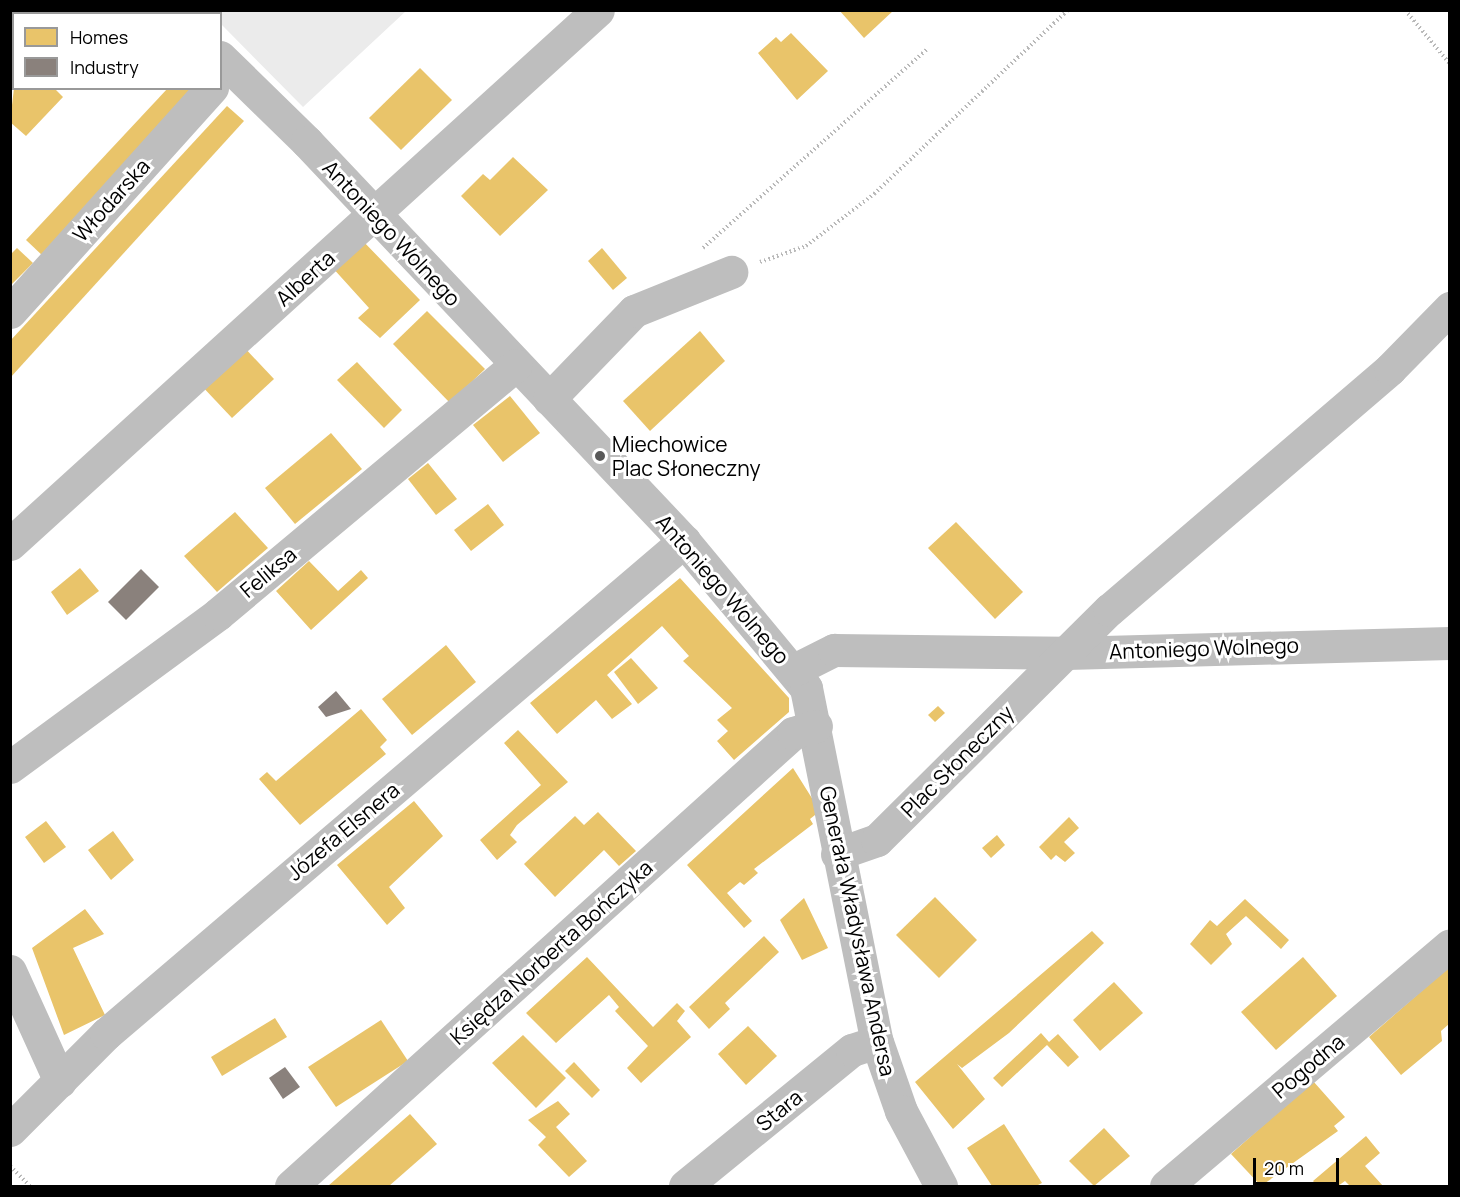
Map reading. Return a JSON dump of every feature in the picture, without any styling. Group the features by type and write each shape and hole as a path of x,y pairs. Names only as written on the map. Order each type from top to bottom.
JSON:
{"street":[{"name":"Alberta","path":"10,544 375,216 598,10"},
{"name":"Antoniego Wolnego","path":"222,74 375,216 684,541 794,670 834,650 1066,653 1449,643"},
{"name":"Włodarska","path":"10,312 206,90"},
{"path":"549,399 634,311 730,272"},
{"name":"Plac Słoneczny","path":"837,854 878,840 1066,653 1390,369 1449,308"},
{"name":"Feliksa","path":"10,767 218,614 516,365"},
{"name":"Józefa Elsnera","path":"10,1130 106,1034 684,541"},
{"name":"Generała Władysława Andersa","path":"794,670 806,688 816,726 837,854 877,1042 901,1111 941,1186"},
{"name":"Księdza Norberta Bończyka","path":"291,1186 794,734 816,726"},
{"name":"Pogodna","path":"1166,1186 1449,945"},
{"path":"10,971 60,1081"},
{"name":"Stara","path":"685,1186 852,1050 877,1042"}],"path":[{"path":"730,272 806,246 874,194 1068,10"},
{"path":"1405,10 1449,64"},
{"path":"695,256 928,48"},
{"path":"10,1166 30,1186"}],"shaded area":[{"path":"207,11 406,11 303,107 222,25 222,12"}],"building: Homes":[{"path":"839,10 894,10 864,38"},
{"path":"791,33 828,71 797,100 758,53 776,37 781,42"},
{"path":"420,68 452,100 401,150 369,118"},
{"path":"14,90 56,90 63,97 26,136 10,122"},
{"path":"166,90 197,90 44,257 26,240"},
{"path":"227,106 244,121 10,378 10,341"},
{"path":"513,157 548,190 500,236 461,196 483,174 490,180"},
{"path":"360,238 420,300 380,338 358,318 369,308 331,266"},
{"path":"17,248 33,263 10,286 10,255"},
{"path":"602,248 627,278 613,290 588,261"},
{"path":"427,311 485,369 450,403 393,344"},
{"path":"700,331 725,361 650,431 623,401"},
{"path":"242,345 274,379 232,418 199,383"},
{"path":"357,362 402,410 384,428 337,380"},
{"path":"510,396 540,433 503,462 473,425"},
{"path":"331,433 362,469 295,524 265,488"},
{"path":"428,463 457,499 436,515 408,479"},
{"path":"488,504 504,525 471,551 454,530"},
{"path":"235,512 268,548 217,592 184,556"},
{"path":"956,522 1023,592 995,619 928,548"},
{"path":"309,561 338,591 361,570 368,578 311,630 276,591"},
{"path":"80,568 99,591 67,615 51,592"},
{"path":"680,578 789,698 789,712 734,760 717,741 728,731 717,720 732,708 683,661 689,656 662,626 607,675 632,704 612,719 596,700 557,734 530,703"},
{"path":"446,645 476,682 412,735 382,699"},
{"path":"631,658 658,688 638,704 614,672"},
{"path":"938,706 945,713 935,722 928,715"},
{"path":"361,709 387,740 380,747 386,754 300,825 259,779 267,772 276,781"},
{"path":"518,730 568,782 517,825 510,835 517,842 497,860 480,840 541,785 504,743"},
{"path":"793,768 820,811 810,819 813,824 754,869 758,873 744,885 740,882 727,893 752,921 744,928 687,865"},
{"path":"414,801 443,836 389,887 405,908 387,925 337,865"},
{"path":"598,812 636,851 619,866 604,850 555,897 524,864 575,816 584,825"},
{"path":"1069,817 1079,828 1064,842 1075,853 1065,862 1056,855 1051,860 1039,847"},
{"path":"46,821 66,847 44,863 25,837"},
{"path":"113,831 134,860 111,880 88,850"},
{"path":"997,835 1005,845 991,858 982,848"},
{"path":"935,897 977,940 939,978 896,935"},
{"path":"804,898 828,948 802,960 780,920"},
{"path":"1245,899 1289,940 1281,949 1246,916 1226,934 1232,944 1211,965 1190,944 1210,920 1217,926"},
{"path":"85,909 104,934 73,948 105,1015 64,1035 32,948"},
{"path":"1092,931 1104,943 1009,1033 962,1068 957,1064 985,1099 953,1129 915,1082"},
{"path":"764,936 779,952 725,1003 730,1009 709,1029 689,1007"},
{"path":"587,957 653,1027 677,1003 685,1011 677,1021 691,1037 641,1083 627,1068 648,1046 615,1011 619,1007 609,995 556,1043 526,1013"},
{"path":"1303,957 1337,996 1276,1050 1241,1012"},
{"path":"1449,967 1449,1024 1441,1031 1442,1041 1401,1075 1369,1037"},
{"path":"1114,982 1143,1013 1100,1051 1073,1020"},
{"path":"275,1018 287,1037 222,1076 211,1057"},
{"path":"381,1020 408,1061 336,1107 308,1067"},
{"path":"748,1026 777,1056 746,1085 718,1054"},
{"path":"1041,1033 1049,1042 1058,1034 1079,1057 1068,1067 1047,1045 1002,1087 993,1078"},
{"path":"523,1035 566,1078 536,1108 492,1063"},
{"path":"574,1062 600,1090 592,1098 565,1071"},
{"path":"1313,1081 1345,1117 1334,1126 1338,1131 1261,1186 1231,1154"},
{"path":"558,1101 570,1114 556,1127 587,1161 569,1177 538,1145 546,1137 528,1120"},
{"path":"410,1114 437,1144 389,1186 328,1186"},
{"path":"1004,1124 1042,1183 1036,1186 992,1186 967,1148"},
{"path":"1104,1128 1130,1156 1094,1186 1069,1161"},
{"path":"1366,1136 1380,1153 1365,1166 1383,1186 1350,1186 1345,1181 1338,1186 1317,1186 1313,1181"}],"building: Industry":[{"path":"141,569 159,587 126,620 108,602"},
{"path":"336,691 351,709 326,717 318,707"},
{"path":"285,1067 300,1087 283,1099 269,1078"}],"place":[{"name":"Miechowice Plac Słoneczny","path":"600,456"}]}
